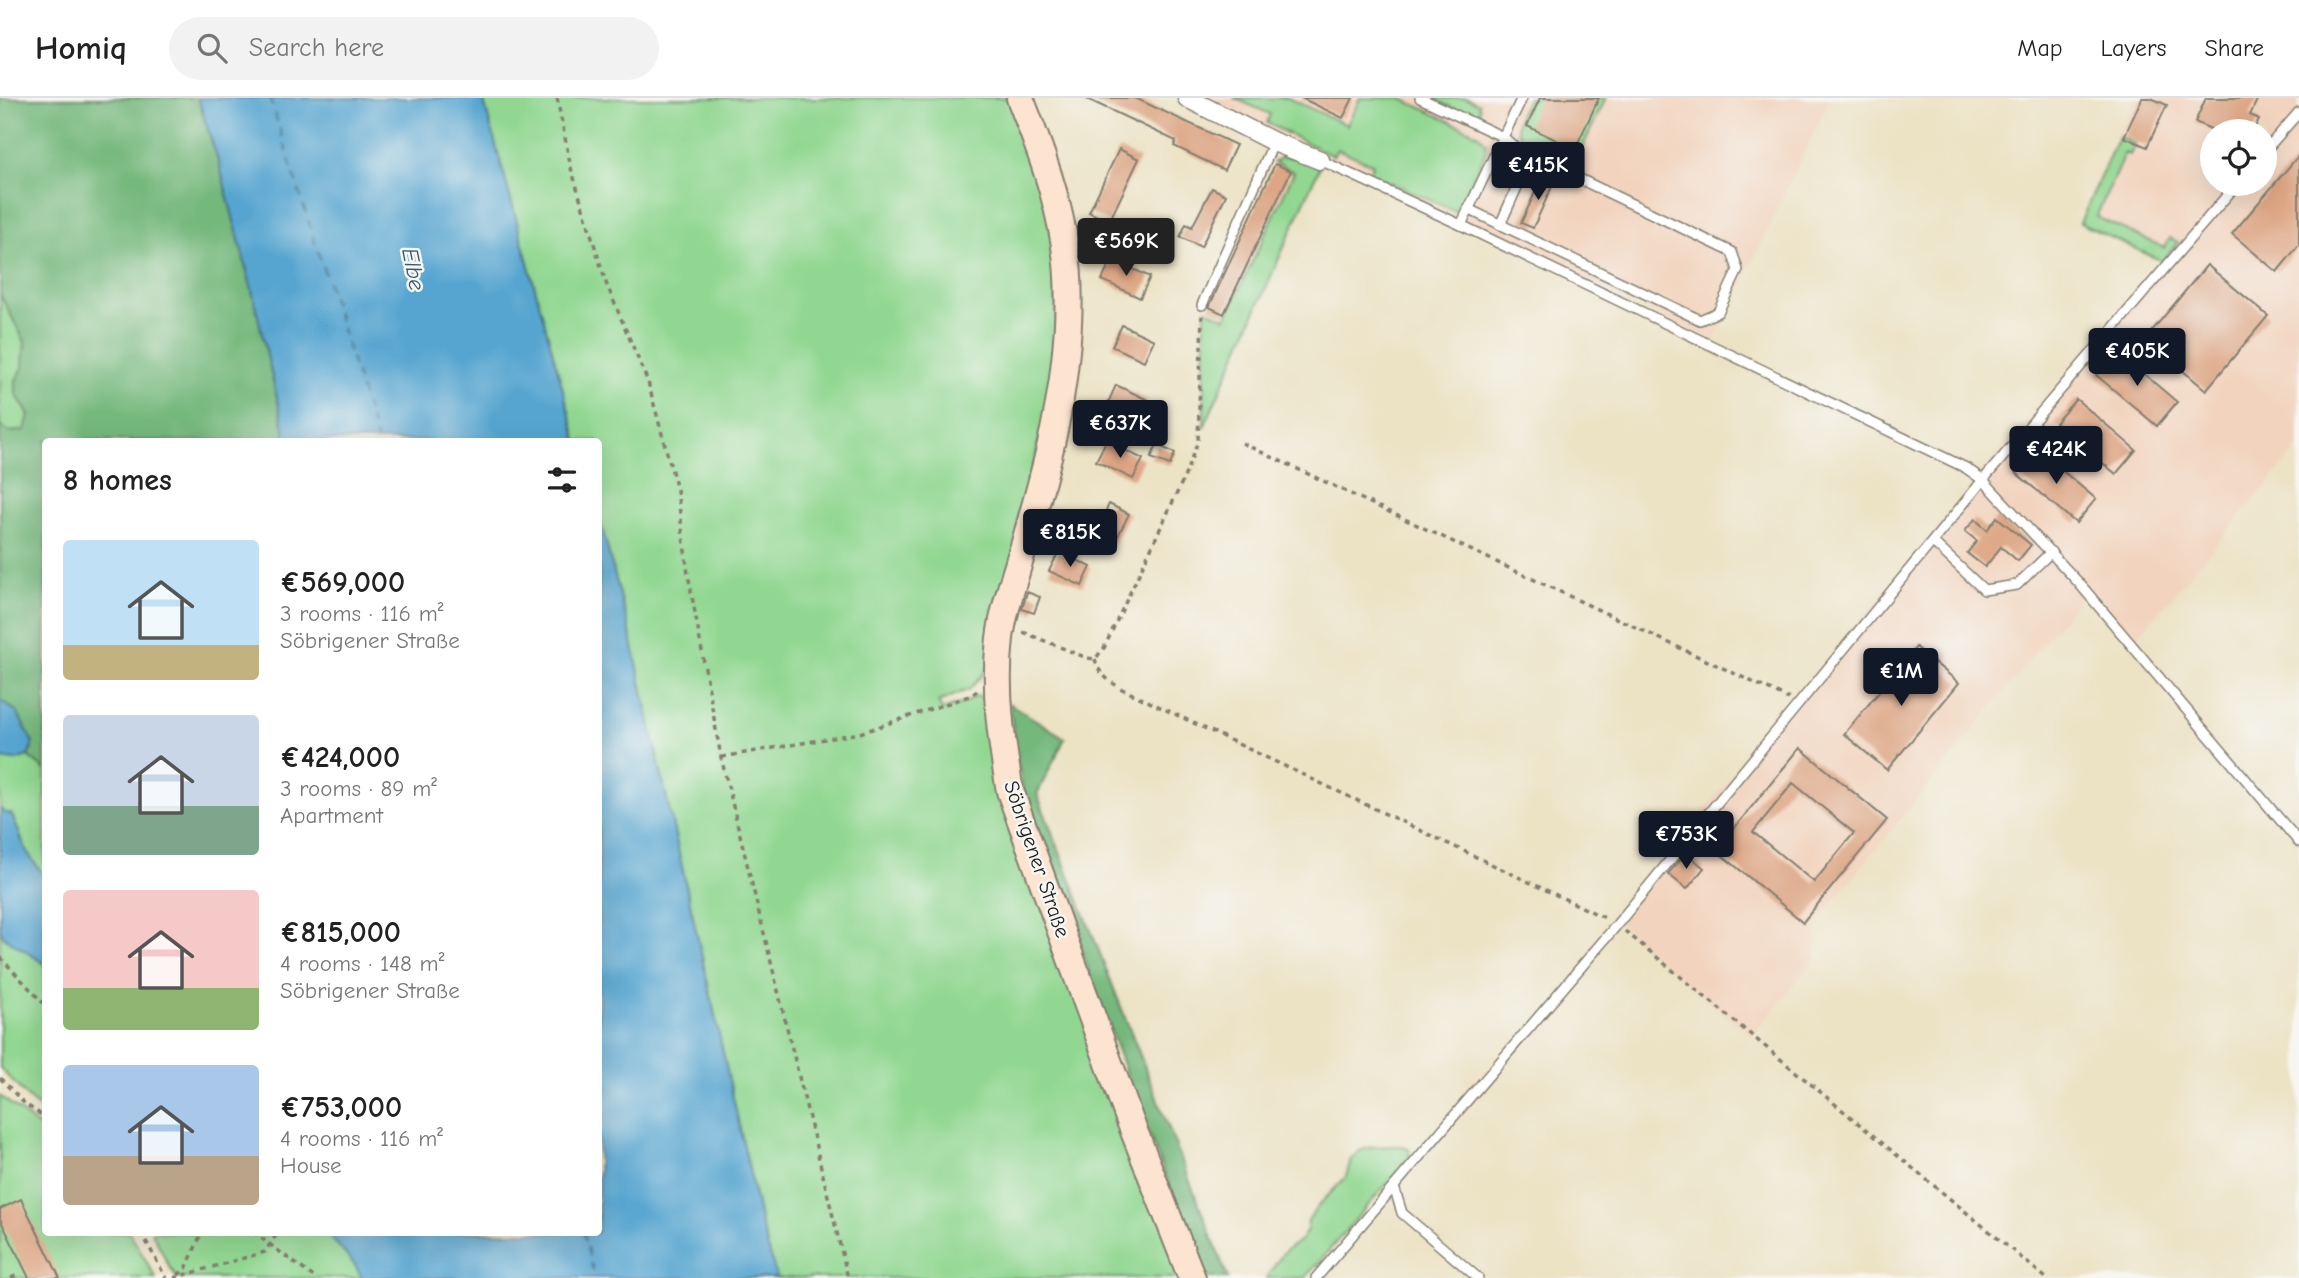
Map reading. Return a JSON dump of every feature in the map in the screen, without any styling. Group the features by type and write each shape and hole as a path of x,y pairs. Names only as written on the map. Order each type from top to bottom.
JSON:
{"street":[{"name":"Söbrigener Straße","path":"1020,98 1044,160 1061,223 1067,260 1068,327 1060,396 1031,521 1002,622 996,678 1000,736 1010,791 1130,1121 1192,1278"},
{"path":"1187,98 1274,142 1320,160"}],"lane":[{"path":"1420,98 1503,137 1531,156 1732,252 1738,270 1718,312 1700,320 1468,209"},
{"path":"1461,225 1522,98"},
{"path":"2277,137 2299,112"},
{"path":"1202,305 1274,142"},
{"path":"1500,225 1531,156"},
{"path":"1320,160 1966,468 1983,480 2051,552 2299,842"},
{"path":"1315,1278 1618,924 1983,480 2228,196"},
{"path":"1933,542 1984,590 2017,585 2051,552"},
{"path":"1394,1187 1402,1213 1478,1278"}],"path":[{"path":"557,98 571,168 606,283 648,382 677,490 688,575 721,757 848,1278"},
{"path":"1202,305 1198,441 1178,490 1104,648 1096,659 1098,670 1104,677 1122,690 1618,924 2046,1278"},
{"path":"1242,443 1800,704"},
{"path":"1002,622 1041,641 1096,659"},
{"path":"721,757 860,733 972,695 996,678"},
{"path":"0,957 42,1002"},
{"path":"0,1078 25,1104 42,1115"},
{"path":"143,1236 166,1278"},
{"path":"175,1278 186,1269 200,1236"},
{"path":"258,1236 315,1278"},
{"path":"175,1278 265,1252 275,1236"},
{"path":"11,1278 20,1274"}],"shaded area":[{"path":"1202,98 1830,98 1714,342 1453,215"},
{"path":"2135,98 2299,98 2299,447 2136,639 2089,587 1816,923 1816,958 1752,1036 1643,947 1615,918 1991,462 2161,262 2080,223"}],"green space":[{"path":"0,98 198,98 220,167 251,286 286,438 42,438 42,768 28,756 32,749 17,712 0,700 0,425 8,431 25,430 29,415 16,394 16,380 23,368 25,342 0,294"},
{"path":"483,98 1012,98 1053,224 1058,357 989,667 970,689 938,702 942,710 967,702 976,696 985,698 989,705 1181,1278 777,1278 762,1228 629,628 602,528 602,438 576,438"},
{"path":"1234,98 1288,98 1347,125 1360,98 1400,98 1478,134 1486,143 1486,151 1457,212 1369,173 1373,164 1337,149 1333,156 1267,123 1270,114"},
{"path":"1431,98 1466,98 1479,104 1480,112 1474,117 1470,116"},
{"path":"1528,98 1606,98 1571,171 1537,153 1522,141 1517,122"},
{"path":"2118,137 2135,144 2130,155 2125,153 2096,217 2165,248 2170,238 2178,242 2162,261 2080,223"},
{"path":"1282,157 1298,158 1320,166 1204,427 1205,309 1226,318 1294,172 1274,162"},
{"path":"0,294 25,342 23,368 16,380 16,394 29,415 26,430 8,431 0,425"},
{"path":"1010,704 1065,738 1037,794 1228,1278 1206,1278 1142,1117 1023,791"},
{"path":"28,756 42,768 42,872 27,851 11,814 0,809 0,758 16,760"},
{"path":"0,929 4,937 42,962 42,1110 0,1068"},
{"path":"0,1096 42,1129 42,1236 131,1236 156,1278 0,1278"},
{"path":"1402,1146 1409,1149 1410,1157 1305,1278 1266,1278 1284,1252 1302,1239 1308,1220 1346,1177 1351,1159 1359,1151 1371,1147"},
{"path":"154,1236 330,1236 355,1265 362,1278 177,1278"}],"water":[{"name":"Elbe","path":"198,98 483,98 576,438 286,438 220,167"},
{"path":"602,528 629,628 762,1228 777,1278 362,1278 355,1265 330,1236 602,1236"},
{"path":"0,700 17,712 33,743 28,756 16,760 0,758"},
{"path":"0,809 11,814 27,851 42,872 42,962 4,937 0,929"}],"building":[{"path":"1085,98 1135,98 1236,145 1224,170 1174,146 1176,141"},
{"path":"1301,98 1353,98 1343,118"},
{"path":"1540,98 1599,98 1575,149 1527,126"},
{"path":"2142,98 2151,98 2167,105 2147,147 2124,137"},
{"path":"2206,98 2258,98 2250,115 2259,119 2200,119 2200,124 2195,122"},
{"path":"1119,149 1139,159 1109,222 1089,212"},
{"path":"2299,155 2299,245 2277,272 2232,234 2264,196 2277,196 2277,181"},
{"path":"1275,164 1291,171 1224,314 1209,307"},
{"path":"1543,175 1555,180 1533,228 1521,223"},
{"path":"1212,188 1226,195 1201,247 1180,237 1186,224 1192,227"},
{"path":"1112,259 1150,277 1140,298 1102,280"},
{"path":"2207,265 2268,316 2206,390 2145,339"},
{"path":"1122,325 1154,340 1144,361 1112,346"},
{"path":"2117,351 2177,402 2157,426 2096,375"},
{"path":"1116,385 1148,400 1145,407 1155,411 1148,424 1107,405"},
{"path":"2076,399 2136,450 2116,474 2055,423"},
{"path":"1106,441 1143,459 1133,479 1096,461"},
{"path":"1157,445 1175,453 1170,465 1151,458"},
{"path":"2035,448 2096,499 2076,523 2015,472"},
{"path":"1109,504 1129,514 1113,546 1094,536"},
{"path":"1997,517 2031,545 2018,561 2001,547 1985,567 1967,553 1977,541 1965,531 1975,519 1987,530"},
{"path":"1059,551 1091,567 1082,586 1049,571"},
{"path":"1027,592 1040,597 1034,613 1022,609"},
{"path":"1916,647 1959,683 1887,770 1844,734"},
{"path":"1800,748 1887,820 1803,922 1716,850","holes":["1793,783 1854,833 1814,882 1753,832"]},
{"path":"1686,853 1704,868 1687,889 1668,874"},
{"path":"21,1199 60,1278 29,1278 0,1219 0,1209"}],"ferry route":[{"path":"270,98 376,438"},
{"path":"584,1236 595,1278"}]}
